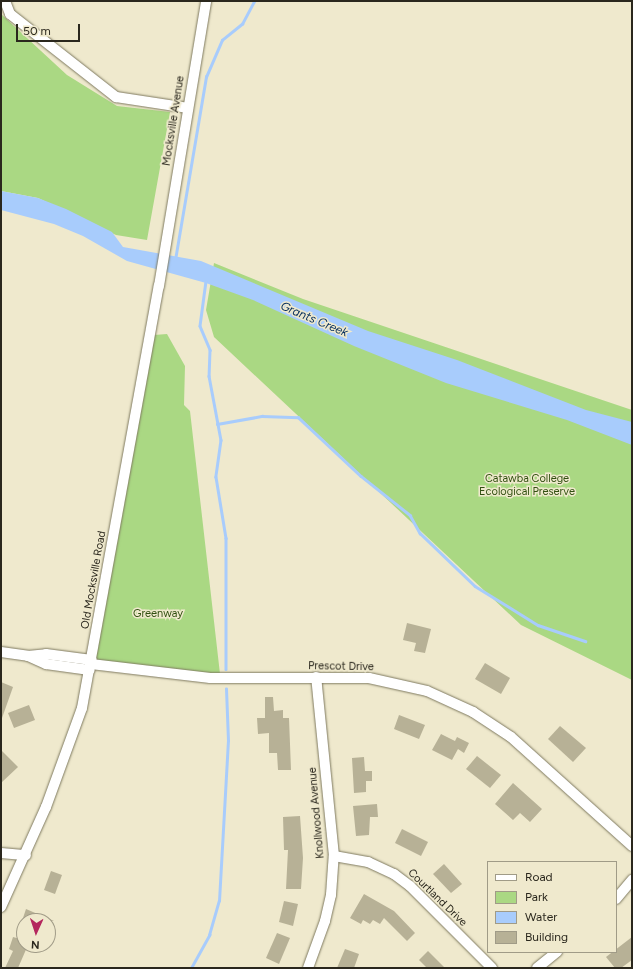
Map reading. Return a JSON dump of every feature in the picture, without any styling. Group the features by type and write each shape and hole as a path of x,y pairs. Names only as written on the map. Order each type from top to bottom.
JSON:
{"street":[{"path":"5,1 10,14 116,97 188,108"},
{"name":"Mocksville Avenue","path":"166,245 206,1"},
{"name":"Old Mocksville Road","path":"1,907 26,855 71,742 82,708 166,245"},
{"name":"Prescot Drive","path":"1,652 28,656 46,654 91,665 210,678 350,677 384,680 427,691 473,712 511,737 632,846"},
{"name":"Knollwood Avenue","path":"308,968 325,921 331,895 334,856 316,677"},
{"path":"1,853 26,855"},
{"name":"Courtland Drive","path":"334,856 368,862 394,874 410,886 492,968"},
{"path":"617,898 632,880"},
{"path":"537,968 556,953"}],"green space":[{"path":"1,14 67,75 117,106 170,112 147,240 116,235 38,198 1,191"},
{"name":"Catawba College Ecological Preserve","path":"214,263 303,299 632,410 632,680 521,625 214,337 206,310"},
{"name":"Greenway","path":"167,334 185,366 184,405 190,411 220,674 94,662 154,335"}],"water":[{"name":"Grants Creek","path":"1,191 38,198 66,209 112,232 123,247 201,261 368,331 457,360 586,410 632,422 632,445 567,420 446,383 354,346 253,300 206,283 127,261 83,236 54,224 1,210"}],"building":[{"path":"407,623 431,629 425,653 414,651 416,643 403,640"},
{"path":"485,663 510,678 501,694 475,679"},
{"path":"1,682 13,687 2,718 1,718"},
{"path":"265,697 273,697 274,711 283,710 283,718 289,718 291,770 278,770 277,753 269,753 269,733 258,734 257,718 265,718"},
{"path":"29,705 35,720 14,728 8,713"},
{"path":"399,715 425,725 419,739 394,729"},
{"path":"560,726 586,748 573,762 548,739"},
{"path":"441,734 455,741 457,737 469,743 464,753 458,749 452,760 432,750"},
{"path":"1,750 18,767 1,783"},
{"path":"477,756 501,775 490,788 466,769"},
{"path":"364,757 365,771 372,771 372,781 366,781 366,792 354,793 352,758"},
{"path":"513,783 542,809 530,822 520,813 513,820 495,804"},
{"path":"377,804 378,817 370,817 369,835 356,836 353,806"},
{"path":"300,816 303,858 301,889 286,889 288,850 284,850 283,817"},
{"path":"402,829 428,842 421,856 395,843"},
{"path":"444,864 462,884 451,893 433,874"},
{"path":"51,871 62,875 55,894 44,890"},
{"path":"364,894 394,911 415,933 407,941 384,918 380,924 373,920 370,924 363,920 361,924 350,918"},
{"path":"284,901 298,904 293,926 279,922"},
{"path":"26,909 35,913 25,913"},
{"path":"277,933 290,938 279,964 266,958"},
{"path":"13,937 16,938 16,953 25,953 18,968 5,968 13,951 9,949"},
{"path":"632,937 632,960 621,968 615,968 606,957 611,953 617,953 617,949"},
{"path":"345,949 359,954 354,968 337,968"},
{"path":"428,951 445,968 427,968 419,960"}],"waterway":[{"path":"175,260 206,77 222,40 242,24 254,1"},
{"path":"206,281 200,326 210,350 209,376 221,440 216,477 226,538 226,669"},
{"path":"217,424 262,416 298,417 361,476 410,515 420,533 475,586 538,625 585,641"},
{"path":"191,968 209,935 219,901 228,741 226,689"}]}
